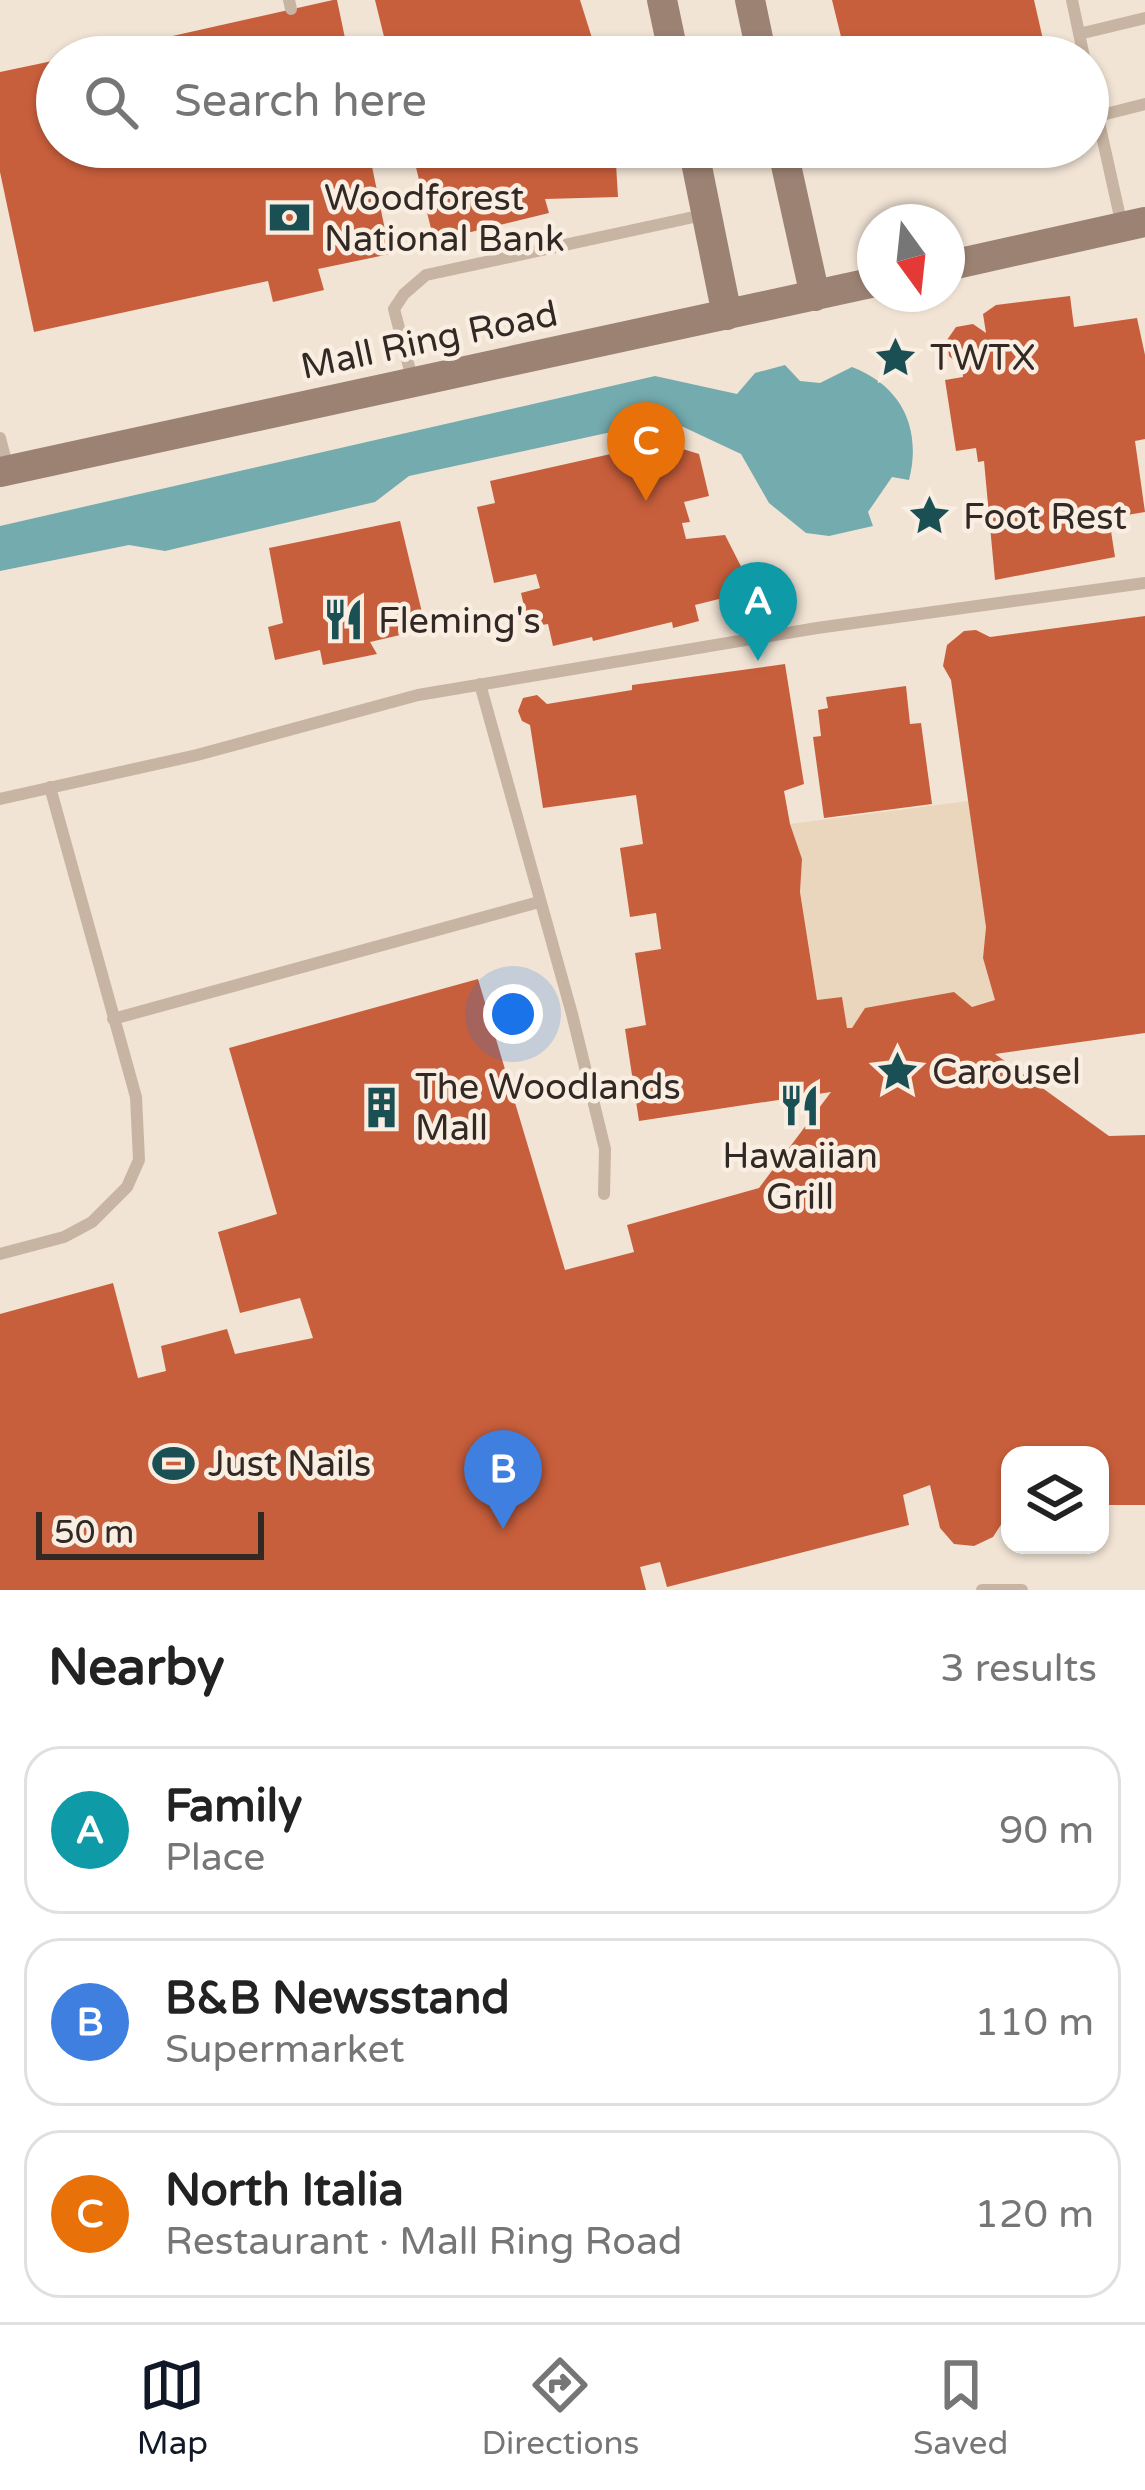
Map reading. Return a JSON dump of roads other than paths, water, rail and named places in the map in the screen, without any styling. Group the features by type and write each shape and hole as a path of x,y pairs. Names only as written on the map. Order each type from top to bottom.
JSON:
{"street":[{"path":"662,0 670,36"},
{"path":"750,0 758,36"},
{"path":"697,168 727,315"},
{"path":"787,168 815,296"},
{"path":"965,262 1134,225"},
{"name":"Mall Ring Road","path":"4,471 857,286"}],"lane":[{"path":"1072,0 1079,34 1145,18"},
{"path":"1109,113 1145,104"},
{"path":"1109,151 1134,225"},
{"path":"413,383 394,309 426,275 707,214"},
{"path":"0,438 4,471"},
{"path":"0,799 196,755 418,695 826,627 1145,583"},
{"path":"480,684 572,1014 604,1149 604,1194"},
{"path":"0,1254 64,1237 92,1222 127,1187 140,1160 136,1097 50,787"},
{"path":"113,1018 539,902"},
{"path":"982,1590 1022,1590"}],"water":[{"path":"785,365 800,381 820,383 852,367 884,386 904,412 913,443 909,480 892,477 868,512 873,526 829,536 806,533 769,503 741,454 662,421 409,476 375,502 165,551 129,545 0,571 0,526 655,376 737,394 755,373"}],"place":[{"name":"Woodforest National Bank","path":"290,218"},
{"name":"TWTX","path":"896,357"},
{"name":"North Italia","path":"646,501"},
{"name":"Foot Rest","path":"929,516"},
{"name":"Fleming's","path":"344,620"},
{"name":"Family","path":"758,661"},
{"name":"Carousel","path":"898,1071"},
{"name":"Hawaiian Grill","path":"800,1105"},
{"name":"The Woodlands Mall","path":"381,1107"},
{"name":"Just Nails","path":"174,1463"},
{"name":"B&B Newsstand","path":"503,1529"}]}
